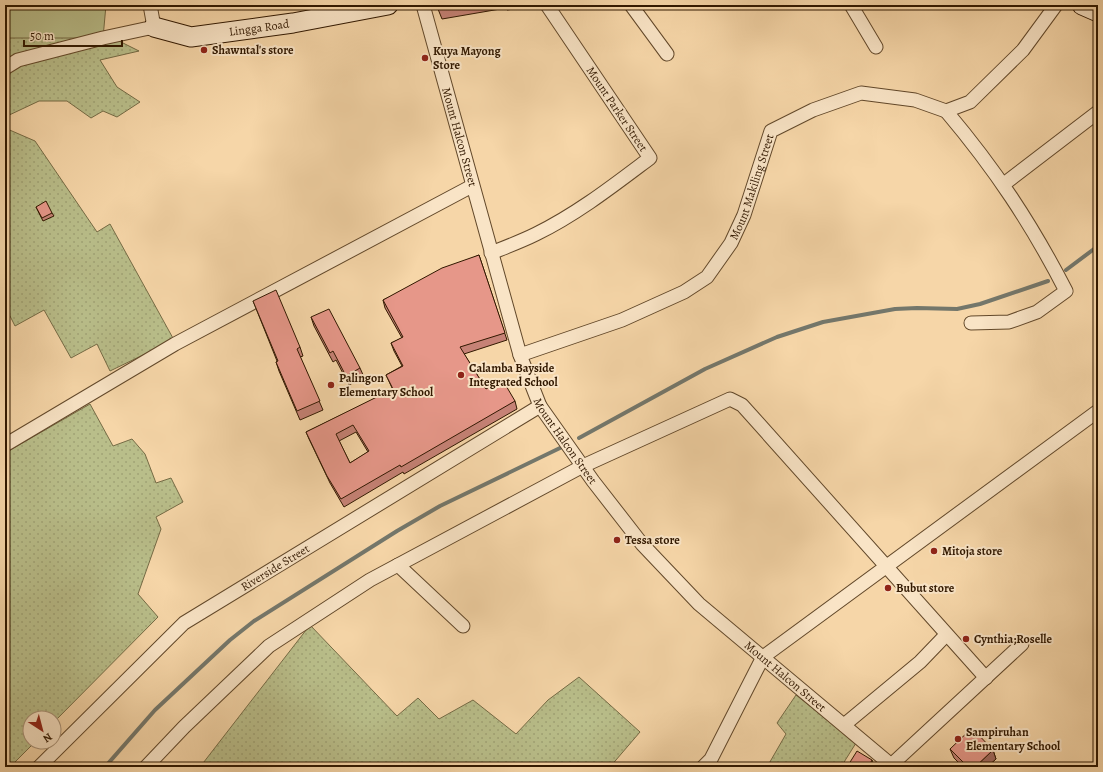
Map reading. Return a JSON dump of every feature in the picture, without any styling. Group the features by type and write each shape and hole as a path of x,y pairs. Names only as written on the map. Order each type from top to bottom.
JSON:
{"street":[{"path":"5,68 18,60 103,38 154,27 150,5"},
{"name":"Lingga Road","path":"154,27 191,37 293,23 388,5"},
{"name":"Mount Halcon Street","path":"422,5 520,355 540,406 642,544 699,604 844,725 889,766"},
{"name":"Mount Parker Street","path":"491,253 536,234 568,216 600,195 650,158 547,5"},
{"path":"631,5 667,54"},
{"path":"851,5 876,47"},
{"path":"971,323 1009,322 1037,312 1066,291 1046,252 1004,184 980,151 946,111 970,102 1023,50 1056,5"},
{"path":"1082,5 1098,12"},
{"name":"Mount Makiling Street","path":"520,355 622,320 684,292 707,277 732,243 744,215 771,131 813,110 861,93 915,100 946,111"},
{"path":"1004,184 1098,112"},
{"path":"5,445 175,344 472,186"},
{"path":"146,767 269,646 370,580 583,466 730,399 742,405 986,678"},
{"name":"Riverside Street","path":"39,767 184,623 540,406"},
{"path":"703,767 711,759 763,657 1098,411"},
{"path":"398,565 463,626"},
{"path":"844,725 920,662 946,635"},
{"path":"889,766 1022,644"}],"green space":[{"path":"5,5 106,5 103,38 5,38"},
{"path":"103,33 139,51 100,60 117,87 140,102 117,117 103,111 91,118 67,101 39,101 5,117 5,38"},
{"path":"5,128 35,141 97,232 110,224 174,340 110,371 97,344 71,358 44,310 15,326 5,306"},
{"path":"90,404 113,446 132,439 145,454 156,483 171,478 183,502 156,517 161,529 138,594 158,617 62,714 62,710 22,710 22,750 27,750 11,766 5,767 5,453"},
{"path":"310,625 397,716 418,698 439,719 473,700 516,734 548,700 579,677 640,732 610,767 200,767"},
{"path":"796,695 856,743 841,767 767,767 786,734 777,723"}],"building":[{"path":"438,5 464,5 438,9"},
{"path":"46,201 52,213 42,218 36,207"},
{"name":"Calamba Bayside Integrated School","path":"479,255 505,333 460,347 486,389 502,379 515,401 401,467 400,465 341,499 327,476 306,432 393,389 386,375 403,366 391,343 403,337 383,300 442,268","holes":["353,425 369,451 350,463 336,434"]},
{"path":"276,290 300,347 297,349 320,401 297,411 276,362 278,361 253,301"},
{"path":"329,309 360,368 346,376 333,351 330,353 311,317"},
{"path":"972,728 993,750 975,767 968,767 950,749"},
{"path":"857,751 872,760 868,767 847,767"}],"waterway":[{"path":"1066,270 1098,246"},
{"path":"579,438 705,369 777,337 823,322 895,309 957,309 980,304 1048,281"},
{"path":"105,767 155,710 230,640 254,621 397,531 440,506 560,448"}],"place":[{"name":"Shawntal's store","path":"204,50"},
{"name":"Kuya Mayong Store","path":"425,58"},
{"name":"Calamba Bayside Integrated School","path":"461,375"},
{"name":"Palingon Elementary School","path":"331,385"},
{"name":"Tessa store","path":"617,540"},
{"name":"Mitoja store","path":"934,551"},
{"name":"Bubut store","path":"888,588"},
{"name":"Cynthia;Roselle","path":"966,639"},
{"name":"Sampiruhan Elementary School","path":"958,739"}]}
